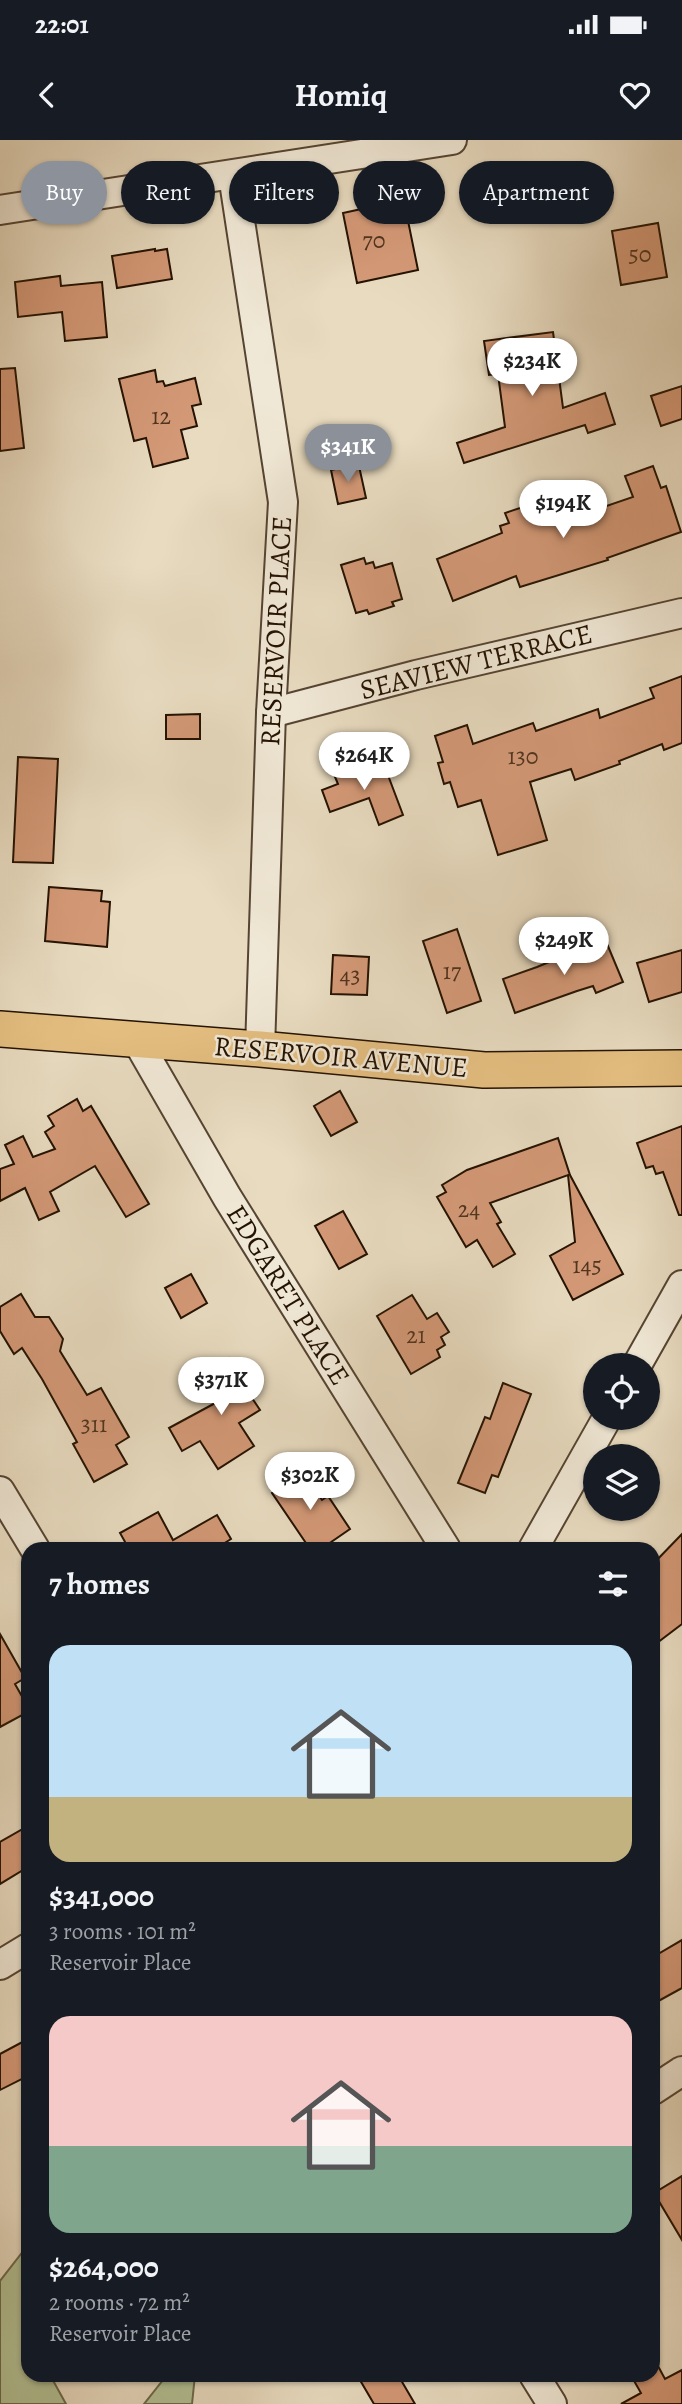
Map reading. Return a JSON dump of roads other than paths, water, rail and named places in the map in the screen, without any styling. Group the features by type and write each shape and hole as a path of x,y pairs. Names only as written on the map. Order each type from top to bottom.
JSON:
{"main road":[{"name":"RESERVOIR AVENUE","path":"0,1029 484,1070 682,1068"}],"street":[{"path":"321,161 452,140"},
{"path":"0,210 229,176"},
{"name":"RESERVOIR PLACE","path":"240,224 283,502 271,713 260,1049"},
{"name":"SEAVIEW TERRACE","path":"271,713 416,675 682,612"},
{"name":"EDGARET PLACE","path":"136,1039 227,1197 442,1542"},
{"path":"644,1353 682,1285"},
{"path":"537,1542 600,1430"},
{"path":"0,1491 31,1542"},
{"path":"0,1965 21,1952"},
{"path":"660,2085 682,2071"},
{"path":"538,2382 552,2404"}]}
